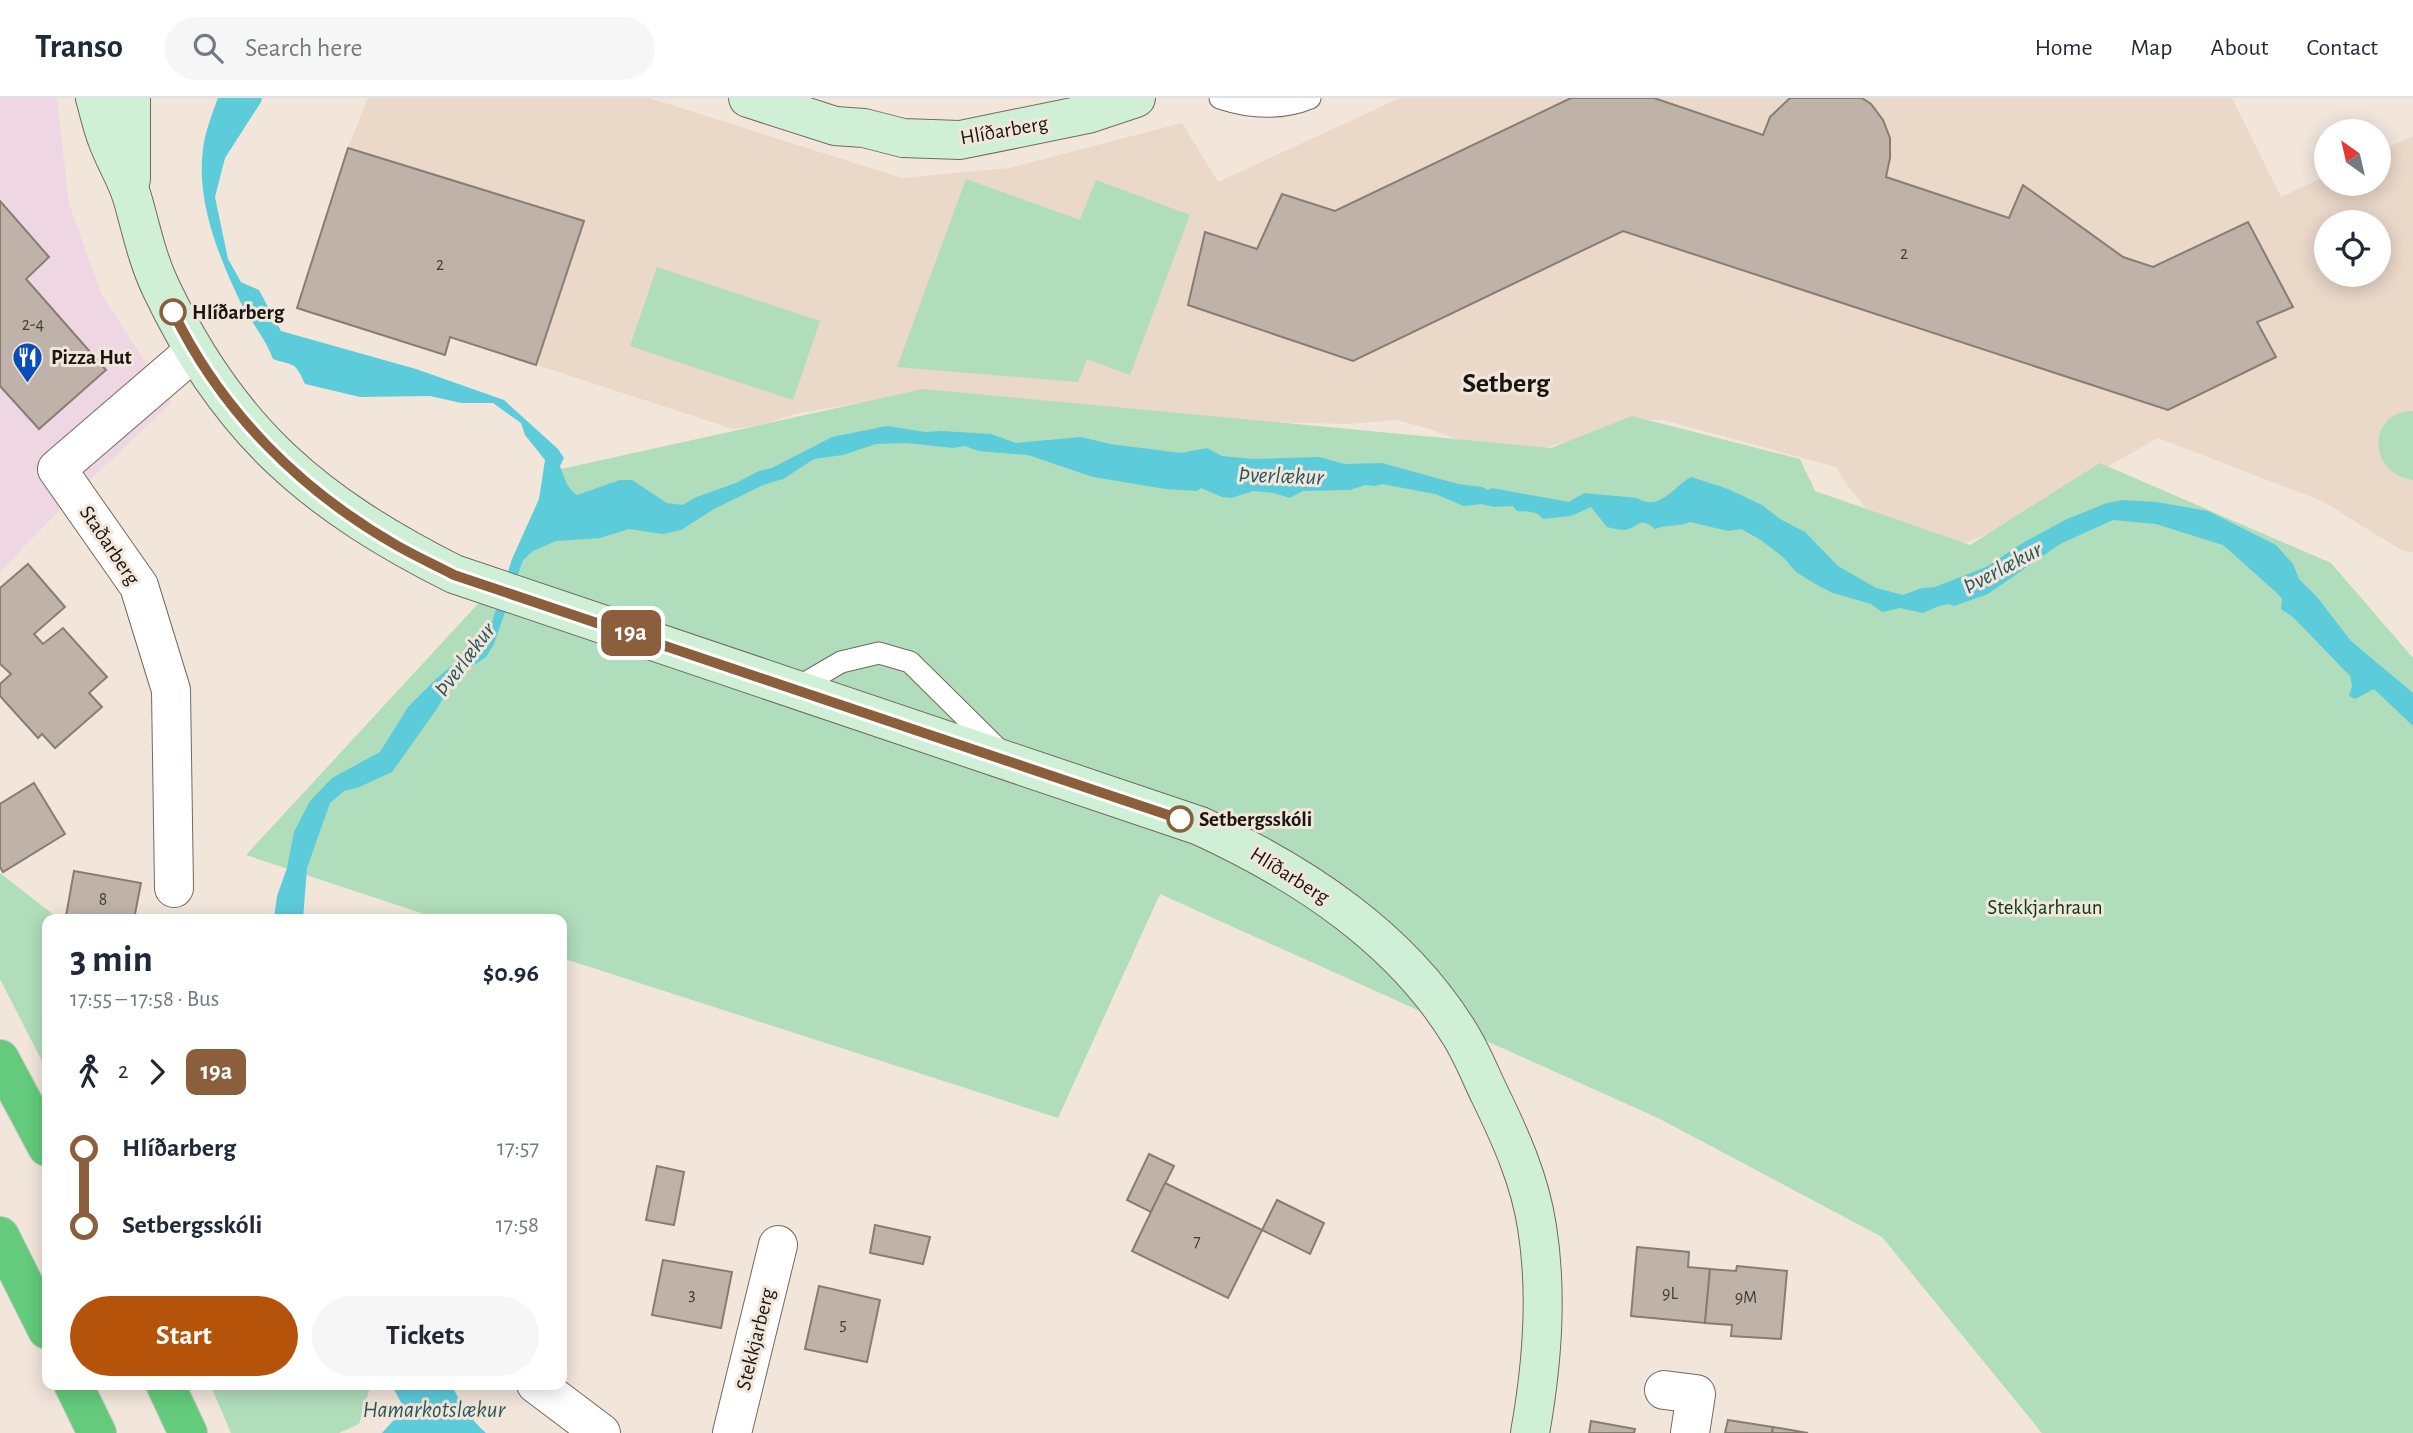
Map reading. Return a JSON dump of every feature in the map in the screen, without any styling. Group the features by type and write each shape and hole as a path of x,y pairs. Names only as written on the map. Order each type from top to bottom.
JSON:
{"highway":[{"path":"0,1059 42,1138"},
{"path":"0,1236 42,1320"},
{"path":"77,1390 97,1433"},
{"path":"168,1390 188,1433"}],"street":[{"name":"Hlíðarberg","path":"95,98 107,140 131,195 144,245 160,287 194,352 241,419 266,446 299,477 361,524 454,575 1008,759 1200,826 1249,849 1354,917 1397,955 1429,991 1461,1036 1512,1139 1524,1176 1537,1227 1543,1316 1530,1433"},
{"name":"Hlíðarberg","path":"131,98 131,195"},
{"name":"Hlíðarberg","path":"748,98 835,126 864,128 903,138 960,140 1088,114 1136,98"},
{"name":"Staðarberg","path":"174,888 171,690 139,586 57,469 194,352"},
{"name":"Stekkjarberg","path":"732,1433 778,1245"},
{"path":"544,1390 601,1433"},
{"path":"1664,1390 1696,1394 1690,1433"}],"lane":[{"path":"1220,98 1242,105 1271,107 1310,98"},
{"path":"795,689 841,662 879,653 910,662 1008,759"}],"shaded area":[{"path":"0,98 57,98 69,204 101,293 171,403 67,502 0,572"},
{"path":"368,98 649,98 902,178 1009,168 1182,123 1218,182 1400,98 2232,98 2281,197 2314,182 2314,196 2391,196 2391,146 2413,136 2413,552 2403,551 2322,501 2158,438 1997,529 1964,544 1870,513 1836,467 1663,420 1641,420 1527,453 1500,456 1430,429 1396,420 1349,424 1271,422 897,402 857,403 733,429 451,337 445,355 297,308 348,148"}],"green space":[{"path":"966,179 1080,220 1096,180 1190,215 1130,375 1087,359 1078,382 897,367"},
{"path":"657,267 820,321 793,400 630,346"},
{"name":"Stekkjarhraun","path":"923,389 1551,448 1632,416 1800,459 1815,491 1970,545 2100,463 2331,563 2413,658 2413,1433 2042,1433 1882,1237 1660,1119 1160,894 1058,1118 567,960 567,914 424,914 246,855 522,556 552,471"},
{"path":"2413,411 2412,480 2396,474 2386,465 2380,454 2378,441 2388,420 2399,413"},
{"path":"0,873 53,914 42,914 42,1061 0,979"},
{"path":"213,1390 369,1390 359,1424 339,1433 231,1433"}],"water":[{"name":"Þverlækur","path":"218,98 262,98 225,158 215,197 228,259 241,282 259,290 281,331 416,369 504,400 558,449 564,458 560,466 564,478 577,495 620,480 632,480 667,503 683,505 694,498 772,468 832,437 887,426 925,432 991,434 1016,443 1081,437 1110,444 1181,453 1207,448 1222,456 1253,459 1319,457 1345,464 1382,463 1458,484 1569,502 1584,493 1653,502 1666,497 1691,477 1728,489 1762,505 1780,519 1805,532 1838,566 1876,588 1903,595 1922,588 1935,587 1986,567 2067,519 2107,503 2123,500 2156,502 2208,511 2276,545 2293,564 2299,579 2317,597 2351,641 2413,693 2413,726 2374,689 2355,699 2349,696 2352,686 2350,676 2293,617 2281,609 2282,599 2277,593 2223,545 2156,524 2113,520 2060,544 1988,594 1954,606 1939,606 1923,613 1900,608 1882,612 1871,604 1833,593 1817,585 1796,572 1784,558 1761,540 1741,529 1728,531 1690,522 1655,529 1642,523 1620,530 1607,527 1591,507 1571,516 1543,519 1534,513 1517,511 1513,506 1464,506 1435,494 1382,484 1365,485 1350,490 1303,491 1290,498 1253,491 1231,498 1201,488 1197,491 1165,489 1093,477 1028,455 979,451 965,446 953,448 907,443 876,444 843,455 814,459 783,479 763,485 714,509 681,530 663,534 629,529 600,538 556,541 533,551 523,560 494,644 486,657 456,677 392,772 344,791 330,803 307,868 303,914 275,914 294,832 310,801 332,778 380,752 408,707 456,662 492,622 512,559 539,499 545,460 525,435 521,423 493,403 461,403 430,396 360,397 305,384 299,371 293,366 273,359 231,282 210,226 202,168 207,130"},
{"name":"Hamarkotslækur","path":"394,1390 454,1390 466,1411 486,1433 382,1433 400,1413 402,1404"}],"building":[{"path":"1571,98 1654,98 1763,135 1770,117 1790,98 1862,98 1871,104 1883,120 1890,138 1886,177 2009,218 2023,185 2123,257 2153,267 2248,222 2293,307 2257,322 2276,357 2168,410 1623,231 1353,361 1188,305 1205,232 1257,249 1282,194 1335,211"},
{"path":"348,148 584,221 536,365 450,337 445,355 297,308"},
{"path":"0,201 49,257 26,279 106,370 39,429 0,386"},
{"path":"28,564 65,607 34,634 43,644 63,628 107,677 89,693 102,707 55,748 42,734 38,738 0,696 0,684 11,674 0,664 0,588"},
{"path":"34,783 65,834 3,872 0,867 0,804"},
{"path":"74,871 141,883 135,914 66,914"},
{"path":"1149,1154 1174,1166 1151,1212 1127,1200"},
{"path":"657,1166 684,1172 674,1225 646,1220"},
{"path":"1165,1183 1262,1230 1228,1298 1132,1251"},
{"path":"1277,1200 1324,1223 1310,1254 1262,1230"},
{"path":"875,1225 930,1237 923,1264 870,1253"},
{"path":"1637,1247 1689,1252 1688,1267 1710,1269 1705,1323 1631,1316"},
{"path":"663,1260 732,1272 721,1328 652,1315"},
{"path":"1737,1266 1787,1271 1781,1339 1731,1336 1732,1325 1705,1323 1710,1269 1736,1271"},
{"path":"819,1286 880,1300 867,1362 805,1349"},
{"path":"1728,1420 1773,1427 1772,1433 1725,1433"},
{"path":"1591,1421 1635,1429 1634,1433 1589,1433"},
{"path":"1773,1427 1808,1433 1772,1433"}],"bus line":[{"name":"19a","path":"173,312 194,352 241,419 299,477 361,524 454,575 1180,819"}],"place":[{"name":"Hlíðarberg","path":"173,312"},
{"name":"Pizza Hut","path":"28,384"},
{"name":"Setbergsskóli","path":"1180,819"}],"district":[{"name":"Setberg","path":"1506,382"}]}
